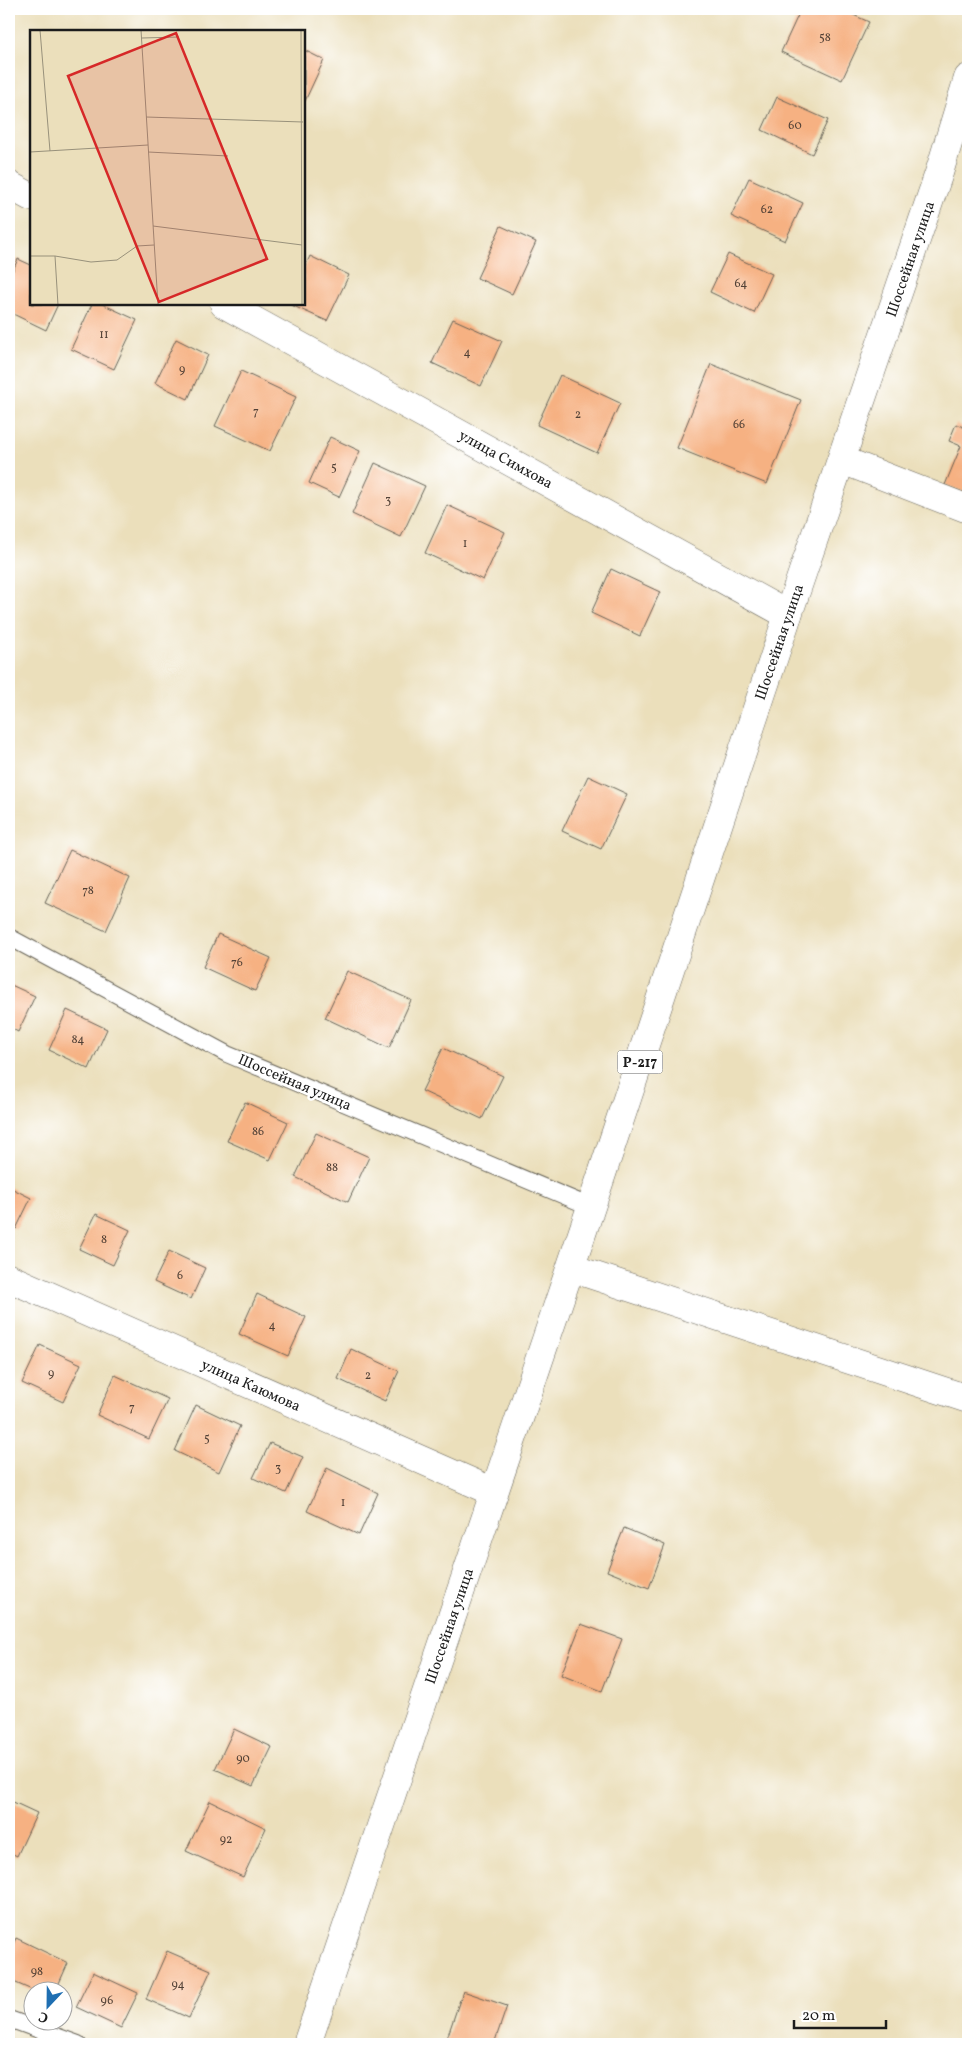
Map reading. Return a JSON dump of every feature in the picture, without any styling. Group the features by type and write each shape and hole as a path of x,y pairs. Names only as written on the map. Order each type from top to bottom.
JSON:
{"main road":[{"name":"Шоссейная улица","path":"307,2044 571,1268 788,615 939,173 968,78"},
{"path":"9,185 30,196"},
{"name":"улица Симхова","path":"226,305 788,615"},
{"path":"842,460 968,509"},
{"path":"571,1268 968,1399"},
{"name":"улица Каюмова","path":"9,1278 494,1492"}],"lane":[{"name":"Шоссейная улица","path":"9,937 227,1054 591,1207"},
{"path":"9,2018 78,2044"}],"building":[{"path":"801,9 840,9 869,22 842,80 781,52"},
{"path":"305,50 324,60 305,101"},
{"path":"777,97 828,120 812,154 762,130"},
{"path":"749,178 803,203 785,241 731,216"},
{"path":"501,226 536,242 512,294 477,278"},
{"path":"728,254 772,274 754,313 710,292"},
{"path":"310,256 349,275 327,321 291,305 305,305 305,267"},
{"path":"18,259 30,265 30,305 58,305 46,330 9,312 9,279"},
{"path":"92,305 104,305 137,320 114,369 71,349"},
{"path":"453,319 502,341 481,386 432,363"},
{"path":"176,339 208,355 188,399 155,383"},
{"path":"711,364 801,400 767,484 677,448"},
{"path":"241,371 296,397 270,451 215,426"},
{"path":"560,375 620,403 597,453 537,425"},
{"path":"956,424 968,429 968,494 945,485 961,446 949,441"},
{"path":"330,437 360,451 339,497 309,483"},
{"path":"375,463 425,486 401,537 352,514"},
{"path":"447,505 505,532 483,580 425,553"},
{"path":"611,569 660,592 640,636 591,613"},
{"path":"588,776 627,794 601,849 562,831"},
{"path":"70,850 130,878 106,931 45,903"},
{"path":"218,934 271,958 255,991 203,967"},
{"path":"347,971 411,1000 389,1048 325,1018"},
{"path":"9,984 35,996 18,1032 9,1027"},
{"path":"67,1010 107,1029 89,1069 49,1050"},
{"path":"443,1048 503,1076 482,1119 422,1091"},
{"path":"245,1102 288,1122 270,1160 227,1141"},
{"path":"316,1133 369,1157 348,1202 295,1177"},
{"path":"9,1187 31,1198 16,1229 9,1225"},
{"path":"96,1214 130,1230 113,1265 79,1249"},
{"path":"169,1251 205,1268 191,1299 154,1282"},
{"path":"257,1294 306,1317 288,1356 239,1334"},
{"path":"40,1345 81,1364 63,1402 22,1383"},
{"path":"351,1349 399,1371 385,1401 338,1379"},
{"path":"115,1375 168,1399 149,1439 97,1415"},
{"path":"196,1405 240,1426 219,1472 175,1451"},
{"path":"270,1443 303,1457 286,1493 253,1478"},
{"path":"327,1468 378,1493 359,1535 307,1511"},
{"path":"624,1528 665,1545 649,1588 607,1571"},
{"path":"581,1624 622,1639 602,1691 561,1675"},
{"path":"234,1729 272,1747 253,1786 215,1769"},
{"path":"9,1800 37,1813 17,1856 9,1852"},
{"path":"210,1801 266,1828 243,1877 186,1851"},
{"path":"16,1938 68,1963 60,1980 22,1980 22,1986 9,1980 9,1954"},
{"path":"167,1951 211,1970 189,2018 146,1999"},
{"path":"93,1972 138,1993 121,2028 76,2007"},
{"path":"463,1991 507,2006 494,2044 445,2044"}]}
